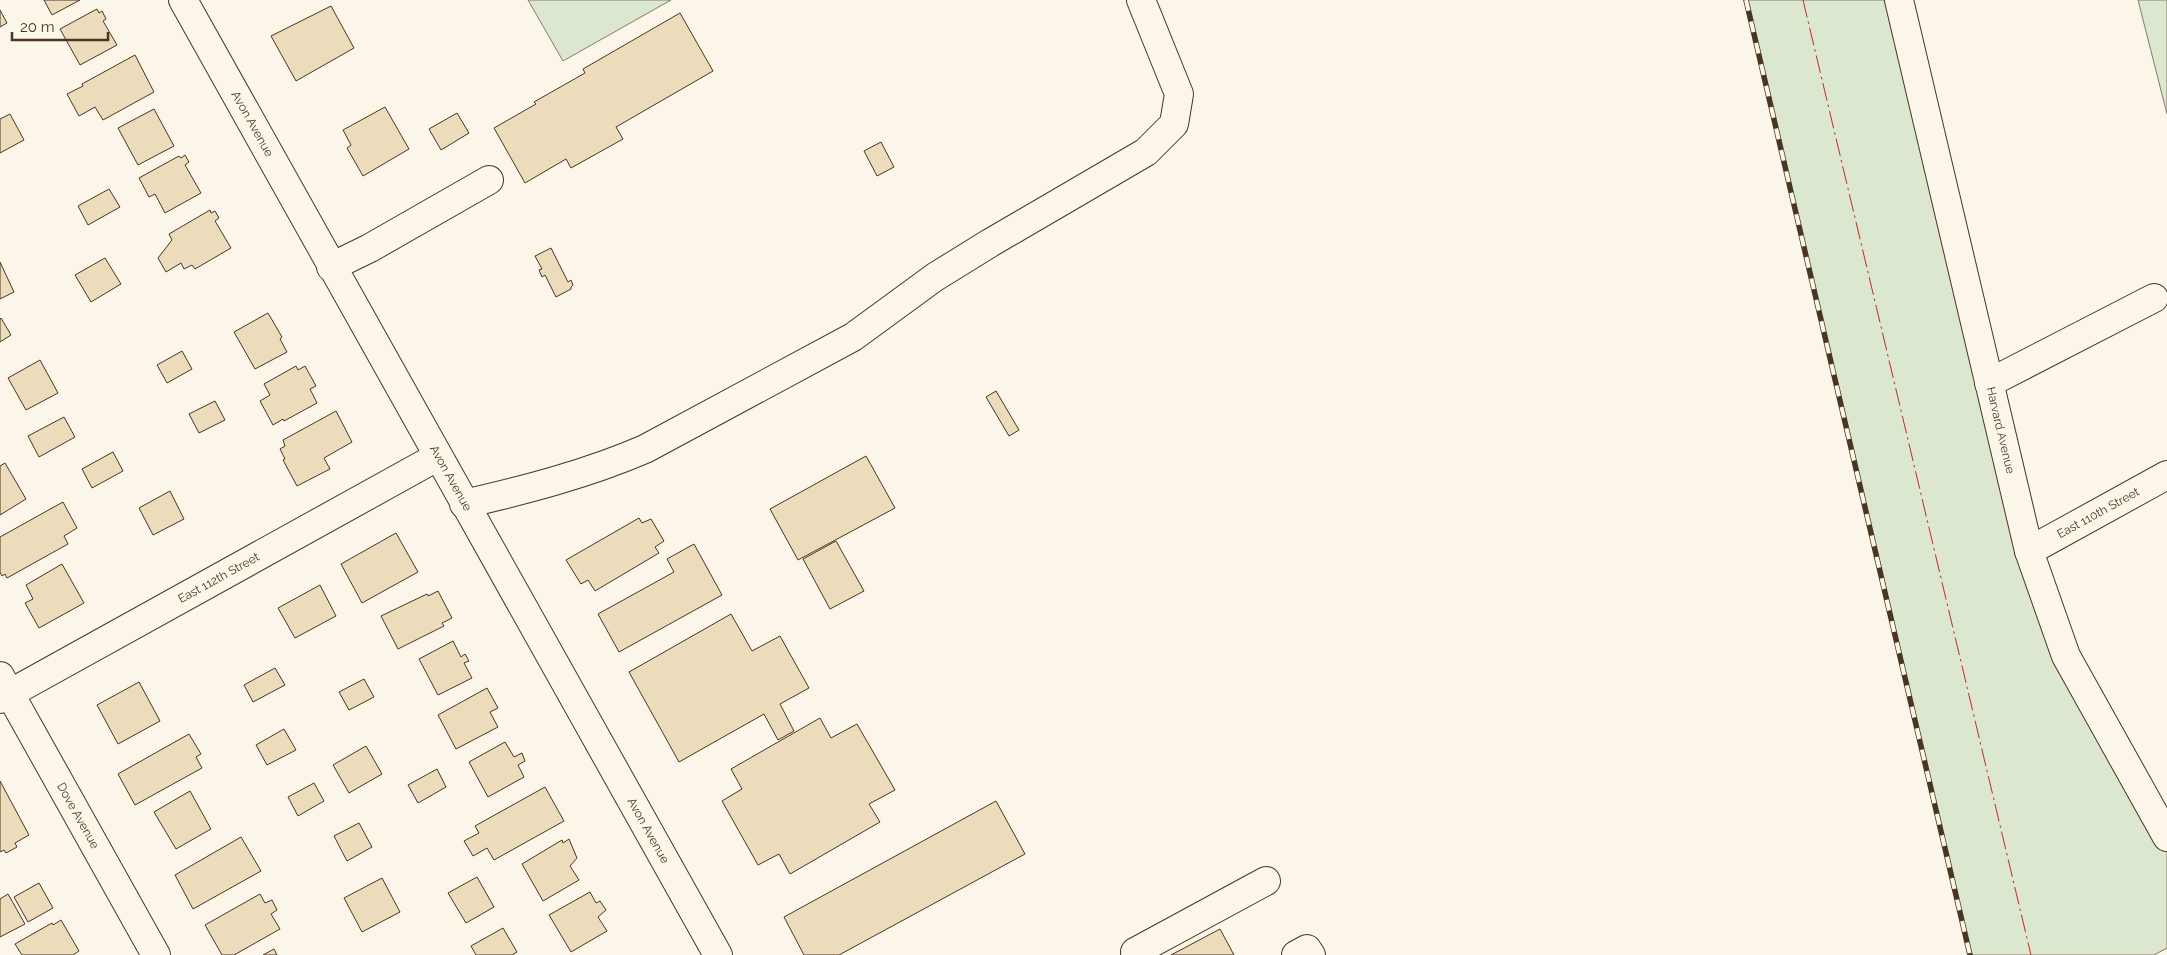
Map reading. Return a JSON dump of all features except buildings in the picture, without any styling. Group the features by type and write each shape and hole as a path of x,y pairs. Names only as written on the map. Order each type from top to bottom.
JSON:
{"street":[{"name":"Avon Avenue","path":"183,0 437,457 718,955"},
{"path":"464,504 529,488 618,461 645,449 853,337 951,267 1146,152 1174,124 1178,94 1141,0"},
{"name":"Harvard Avenue","path":"1899,0 2029,550 2066,656 2167,838"},
{"path":"331,267 370,248 489,180"},
{"path":"1989,383 2154,298"},
{"name":"East 112th Street","path":"3,689 437,457"},
{"name":"East 110th Street","path":"2029,550 2167,475"},
{"name":"Dove Avenue","path":"3,689 156,955"},
{"path":"1134,954 1266,881"},
{"path":"1296,955 1307,949 1311,955"}],"green space":[{"path":"528,0 671,0 563,61"},
{"path":"1746,0 1899,0 2029,551 2167,837 2167,948 2154,955 1970,955"},
{"path":"2138,0 2167,0 2167,114"}],"railway":[{"path":"1746,0 1970,955"}],"power":[{"path":"1803,0 2031,955"}]}
